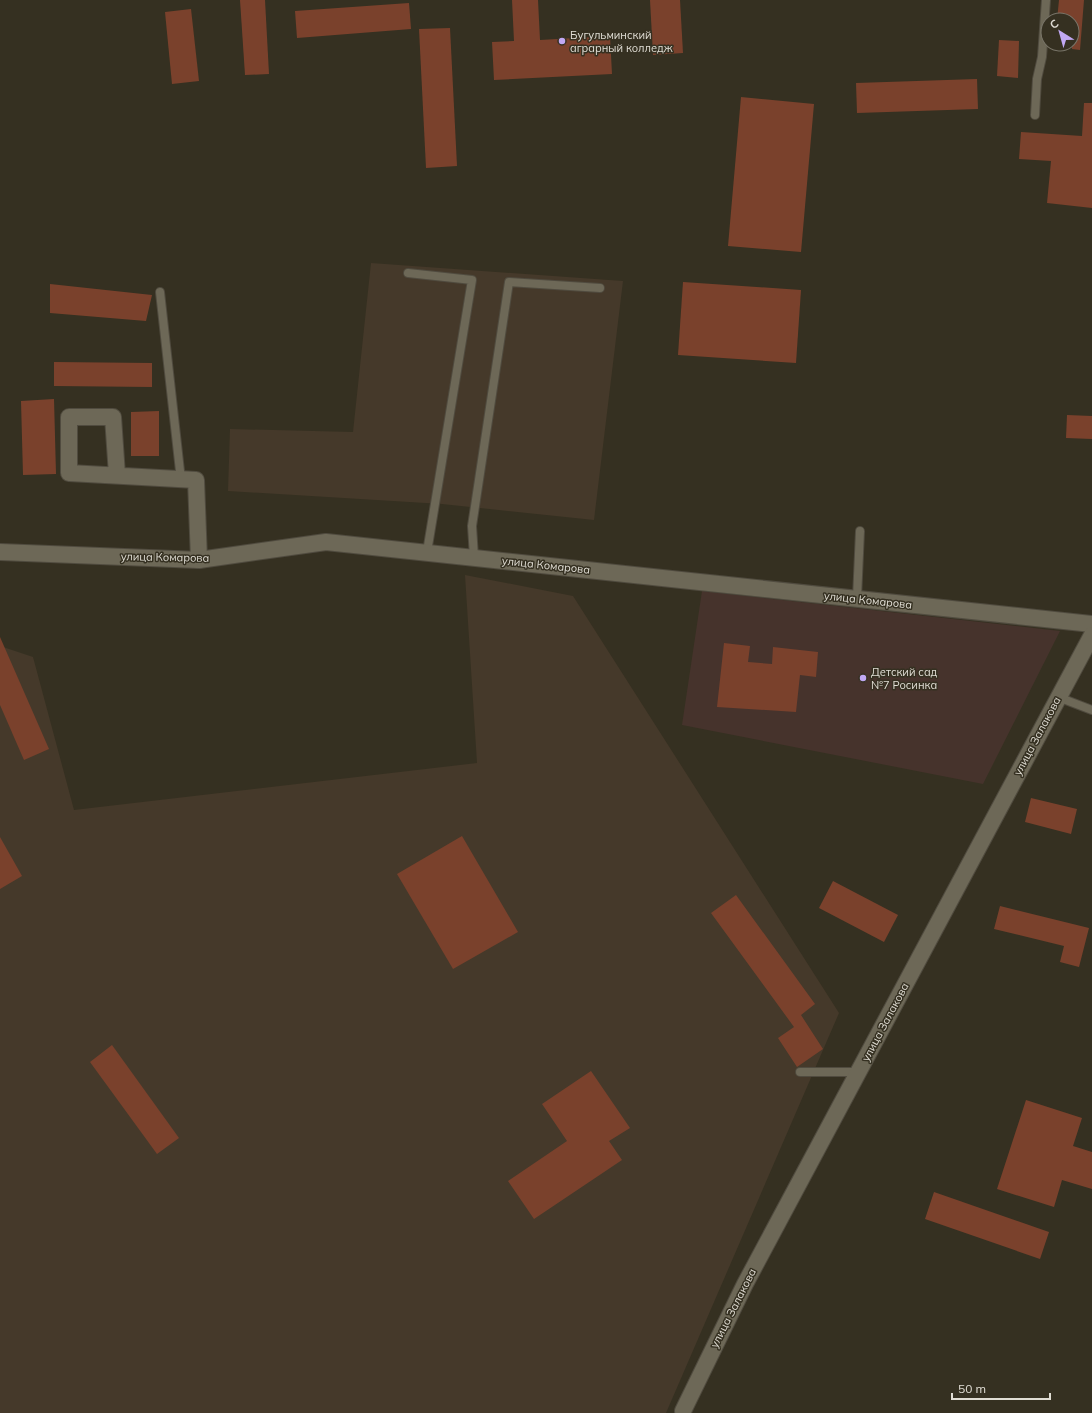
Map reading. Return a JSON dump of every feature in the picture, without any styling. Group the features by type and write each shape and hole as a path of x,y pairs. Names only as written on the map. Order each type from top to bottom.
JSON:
{"street":[{"path":"117,476 113,417 69,417 69,473 117,476 182,480 196,480 199,560"},
{"name":"улица Комарова","path":"0,552 199,560 326,542 1092,624"},
{"name":"улица Залакова","path":"683,1411 745,1284 1092,635"}],"lane":[{"path":"1035,115 1037,79 1042,57 1046,0"},
{"path":"408,273 472,280 427,552"},
{"path":"474,557 472,526 509,282 600,288"},
{"path":"160,292 182,480"},
{"path":"857,598 860,532"},
{"path":"1058,697 1092,710"},
{"path":"800,1072 858,1072"}],"shaded area":[{"path":"371,263 623,281 594,520 442,504 228,491 230,429 353,432"},
{"path":"465,575 573,596 839,1013 666,1413 0,1413 0,646 33,657 74,810 477,763"},
{"name":"Детский сад №7 Росинка","path":"702,591 1060,631 983,784 682,725"}],"building":[{"path":"240,0 265,0 269,74 245,75"},
{"name":"Бугульминский аграрный колледж","path":"512,0 538,0 540,40 610,36 612,74 494,80 492,42 514,41"},
{"path":"650,0 680,0 683,53 653,55"},
{"path":"1059,0 1084,0 1080,50 1080,12 1058,12"},
{"path":"409,3 411,29 297,38 295,11"},
{"path":"191,9 199,81 172,84 165,12"},
{"path":"450,28 457,166 426,168 419,29"},
{"path":"999,40 1019,41 1018,78 997,76"},
{"path":"977,79 978,109 857,113 856,83"},
{"path":"741,97 814,104 801,252 728,246"},
{"path":"1084,103 1092,103 1092,208 1047,203 1051,161 1019,159 1021,132 1082,136"},
{"path":"683,282 801,290 796,363 678,355"},
{"path":"50,284 152,295 146,321 50,313"},
{"path":"54,362 152,363 152,387 54,386"},
{"path":"54,399 56,474 23,475 21,401"},
{"path":"159,411 159,456 131,456 131,412"},
{"path":"1067,415 1092,416 1092,439 1066,438"},
{"path":"0,637 49,749 24,760 0,705"},
{"path":"724,643 750,646 748,662 772,664 773,647 818,652 816,677 800,675 796,712 717,707"},
{"path":"1031,798 1077,809 1071,834 1025,822"},
{"path":"462,836 518,932 453,969 397,874"},
{"path":"0,837 22,876 0,889"},
{"path":"833,881 898,915 884,942 819,908"},
{"path":"736,895 815,1004 801,1015 823,1049 797,1067 778,1038 794,1027 711,913"},
{"path":"1000,906 1089,928 1079,967 1060,962 1064,946 994,929"},
{"path":"112,1045 179,1138 157,1154 90,1062"},
{"path":"591,1071 630,1128 609,1141 622,1160 534,1219 508,1181 567,1141 542,1104"},
{"path":"1026,1100 1082,1118 1073,1146 1092,1152 1092,1189 1062,1180 1054,1207 997,1189"},
{"path":"934,1192 1049,1232 1040,1259 925,1219"}],"place":[{"name":"Бугульминский аграрный колледж","path":"562,41"},
{"name":"Детский сад №7 Росинка","path":"863,678"}]}
